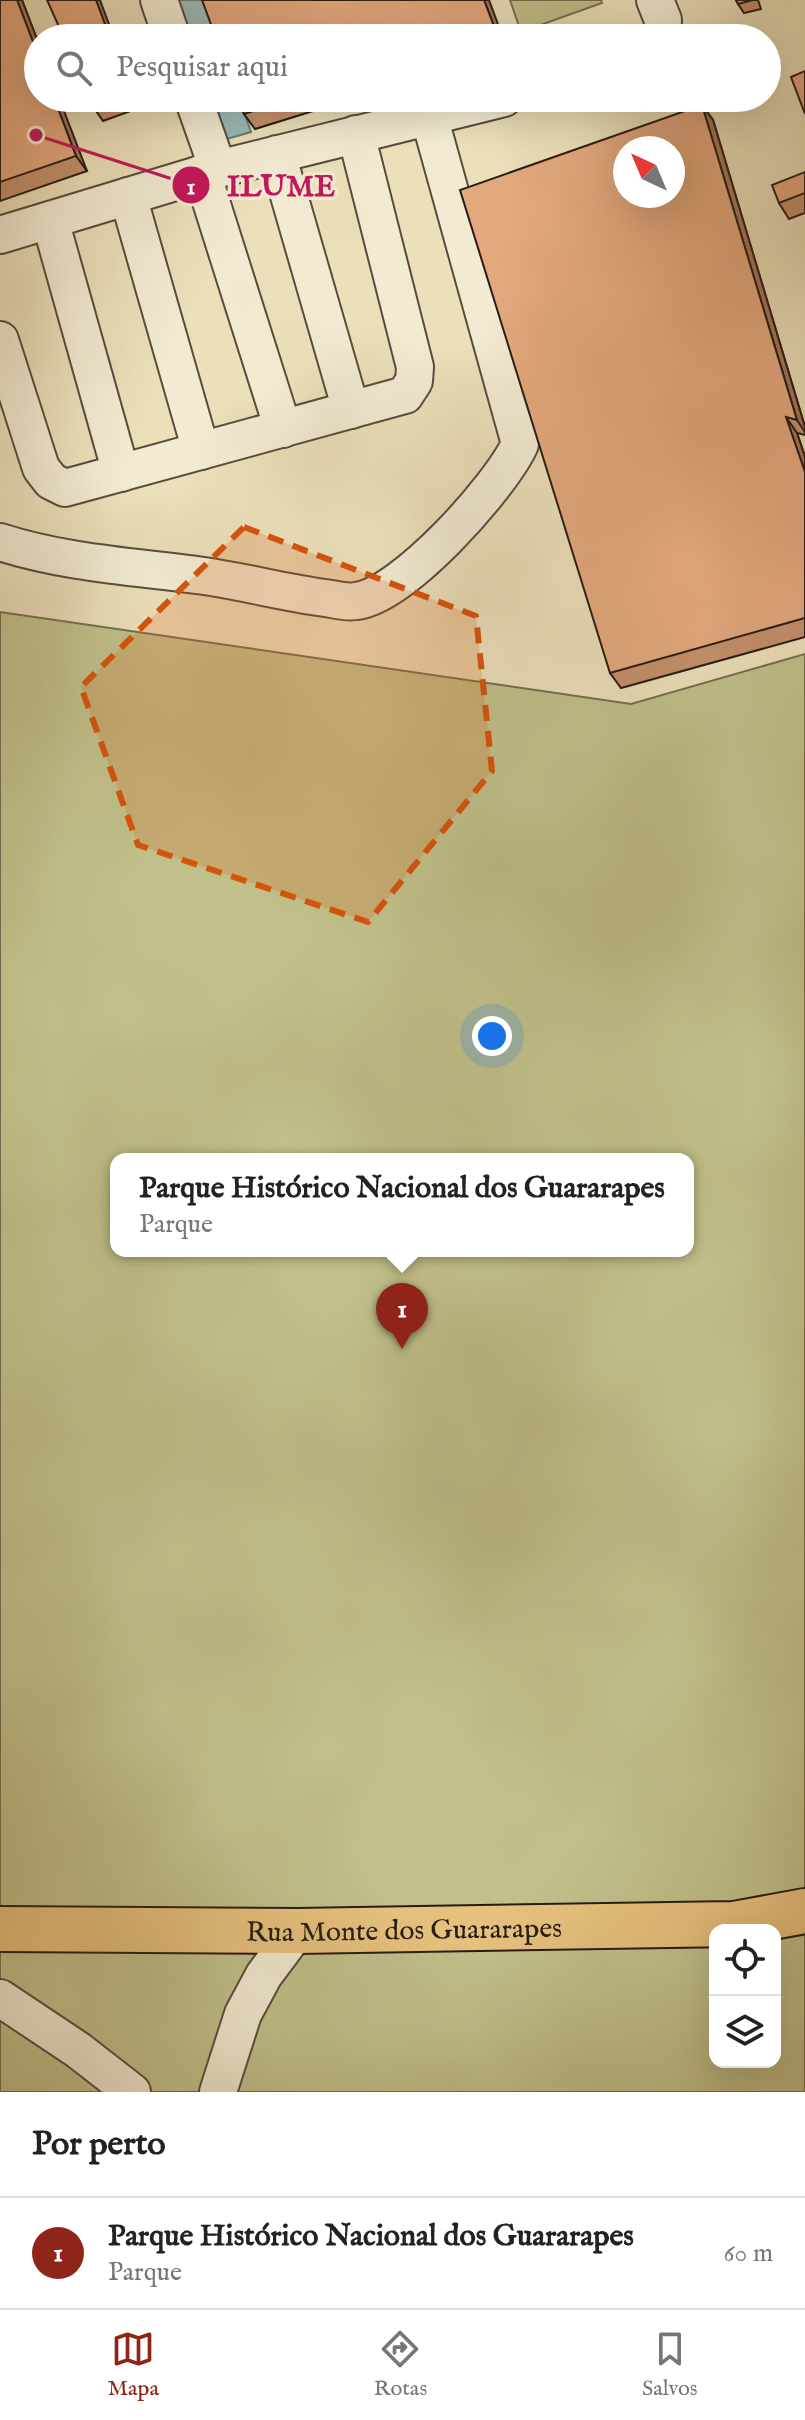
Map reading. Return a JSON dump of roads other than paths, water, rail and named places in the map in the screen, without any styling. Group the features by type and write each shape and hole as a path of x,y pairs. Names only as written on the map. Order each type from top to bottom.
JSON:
{"main road":[{"name":"Rua Monte dos Guararapes","path":"0,1929 297,1931 734,1924 805,1911"}],"street":[{"path":"159,0 167,24"},
{"path":"655,0 663,24"},
{"path":"196,112 283,429"},
{"path":"0,235 210,171 446,112"},
{"path":"0,542 34,553 212,577 292,594 356,601 384,590 448,537 486,497 511,464 520,444 429,116"},
{"path":"0,340 41,468 51,481 65,488 405,395 414,381 415,367 356,134"},
{"path":"277,154 351,410"},
{"path":"128,196 201,451"},
{"path":"50,220 121,473"},
{"path":"218,2092 243,2014 264,1975 297,1931"},
{"path":"0,1998 78,2050 132,2092"}],"water":[{"path":"174,0 204,0 213,24 183,24"},
{"path":"214,112 244,112 251,132 223,140"}],"place":[{"name":"ILUME","path":"36,135"},
{"name":"Parque Histórico Nacional dos Guararapes","path":"402,1349"}]}
